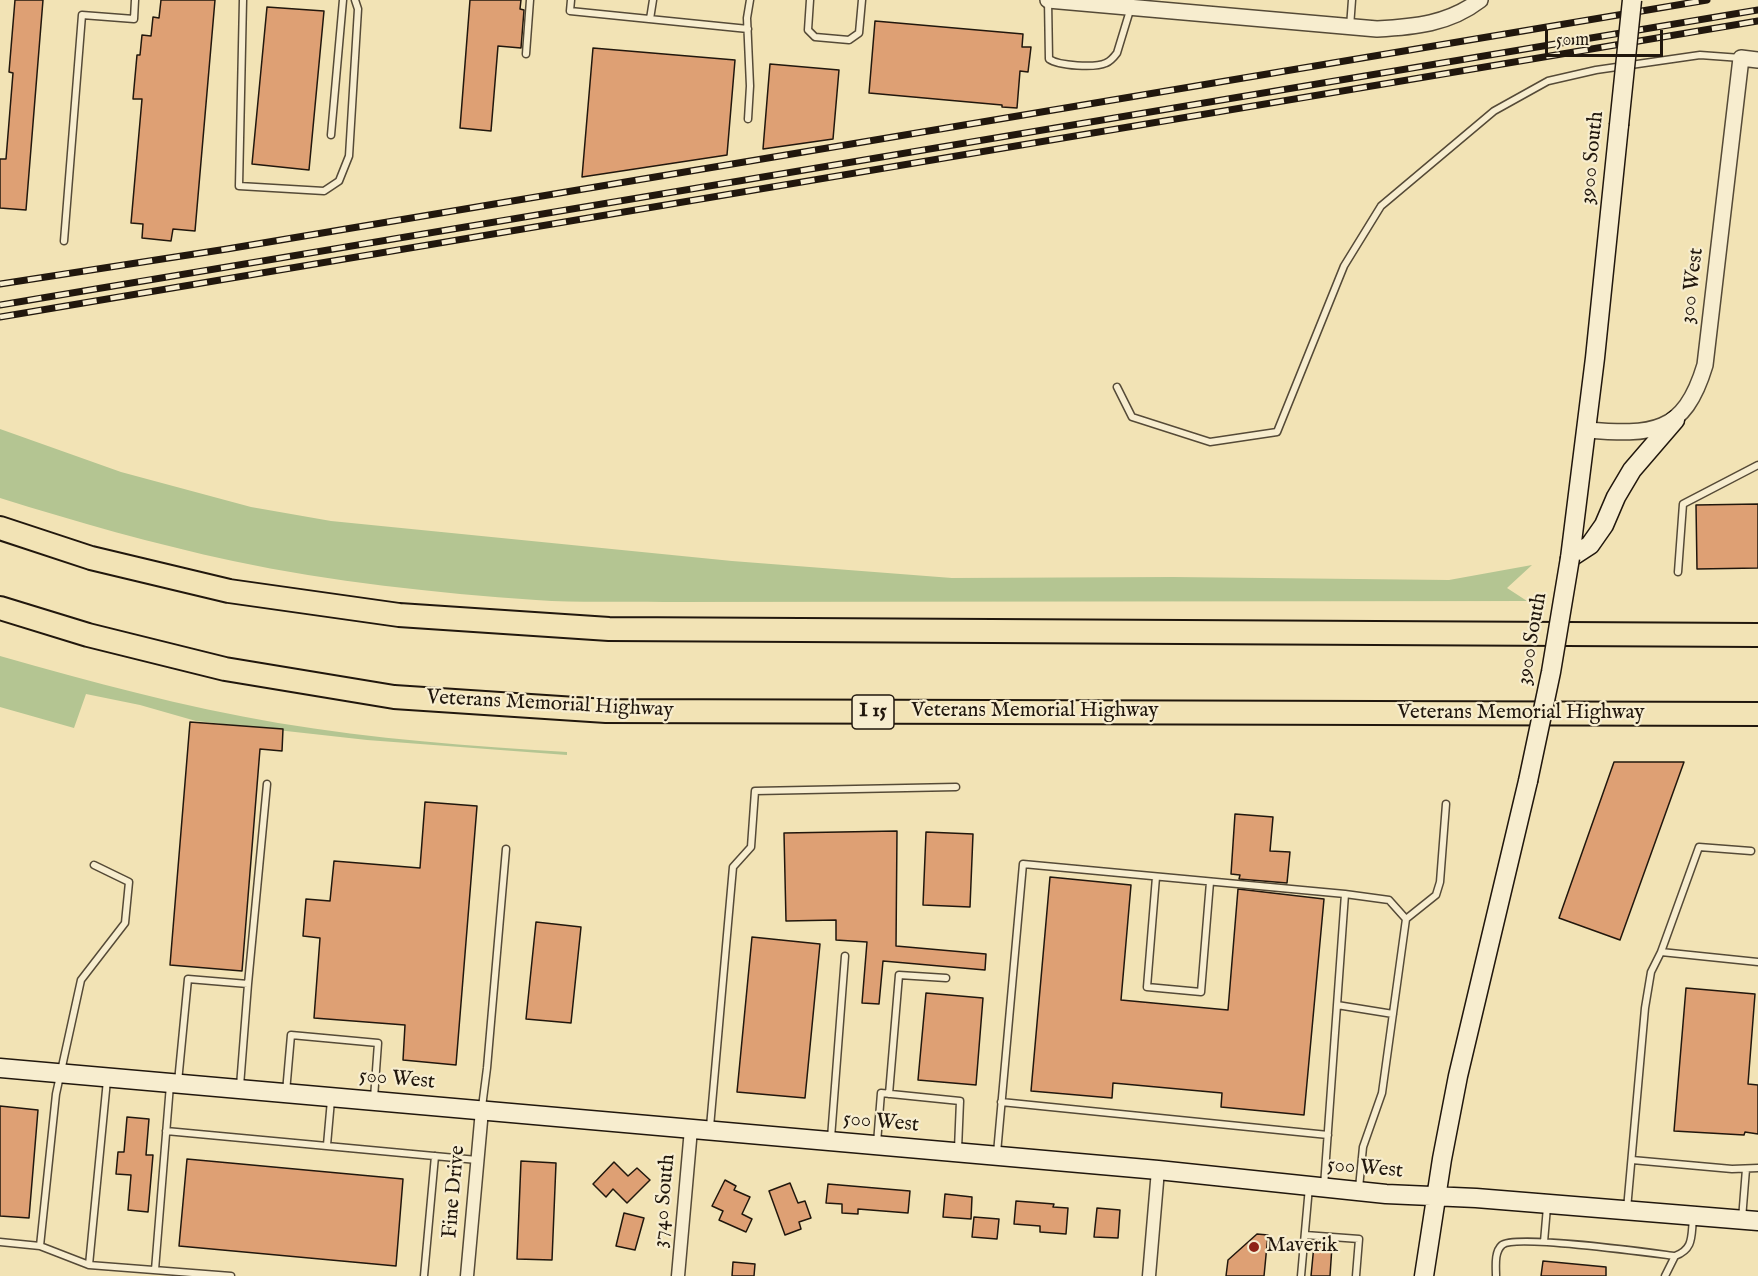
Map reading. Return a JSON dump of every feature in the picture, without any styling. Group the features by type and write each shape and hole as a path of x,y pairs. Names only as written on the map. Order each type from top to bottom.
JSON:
{"highway":[{"path":"0,528 91,558 229,591 399,615 609,629 1758,635"},
{"name":"Veterans Memorial Highway","path":"0,608 88,635 236,671 394,697 606,711 1758,714"}],"main road":[{"name":"3900 South","path":"1424,1276 1442,1159 1474,1005 1528,782 1551,672 1570,558 1596,354 1632,0"},
{"path":"1570,558 1590,545 1605,525 1632,470 1674,420"},
{"name":"500 West","path":"0,1068 1158,1170 1358,1191 1548,1203 1750,1220"}],"street":[{"path":"1048,0 1131,4 1377,29 1411,28 1441,21 1459,14 1479,0"},
{"path":"1742,58 1758,60"},
{"name":"300 West","path":"1586,430 1647,431 1674,420 1688,406 1695,394 1705,365 1742,58"},
{"name":"Fine Drive","path":"467,1276 482,1110"},
{"name":"3740 South","path":"678,1276 691,1129"},
{"path":"1149,1276 1158,1170"}],"lane":[{"path":"64,241 82,15 134,19 135,0"},
{"path":"243,0 239,186 324,191 339,181 349,156 358,9 355,0"},
{"path":"331,135 343,0"},
{"path":"526,54 530,0"},
{"path":"571,0 570,11 748,29"},
{"path":"650,19 653,0"},
{"path":"748,119 750,0"},
{"path":"810,0 808,30 815,37 849,40 859,33 862,0"},
{"path":"1048,0 1048,56 1055,63 1069,64 1109,62 1117,53 1131,4"},
{"path":"1350,27 1352,0"},
{"path":"1117,387 1132,417 1210,442 1277,432 1344,266 1381,206 1494,111 1548,81 1596,70 1700,55 1742,58"},
{"path":"1678,572 1683,504 1758,465"},
{"path":"240,1089 267,784"},
{"path":"710,1131 733,867 751,847 755,791 956,787"},
{"path":"1358,1191 1363,1147 1382,1093 1406,919 1436,895 1440,882 1446,804"},
{"path":"1627,1209 1645,1008 1651,972 1661,952 1699,847 1751,851"},
{"path":"482,1110 506,849"},
{"path":"997,1156 1023,864 1389,900 1406,919"},
{"path":"40,1246 57,1094 81,980 125,923 129,882 94,865"},
{"path":"1156,877 1147,987 1201,992 1210,882"},
{"path":"1301,1276 1305,1235 1328,1135 1345,894"},
{"path":"1661,952 1758,962"},
{"path":"830,1141 845,956"},
{"path":"889,1094 899,975 946,978"},
{"path":"155,1270 166,1131 188,980 248,984"},
{"path":"1337,1005 1393,1014"},
{"path":"286,1093 291,1035 378,1043 374,1101"},
{"path":"89,1265 108,1077"},
{"path":"877,1145 881,1093 960,1101 958,1153"},
{"path":"327,1145 332,1097"},
{"path":"1001,1102 1328,1135"},
{"path":"166,1131 478,1160"},
{"path":"424,1276 435,1156"},
{"path":"1632,1160 1758,1168"},
{"path":"1746,1168 1750,1220"},
{"path":"1544,1242 1548,1203"},
{"path":"1496,1276 1497,1253 1502,1244 1510,1242 1544,1242 1675,1256 1685,1252 1690,1243 1693,1215"},
{"path":"1305,1235 1359,1239 1356,1276"},
{"path":"0,1242 40,1246 89,1265 231,1276"},
{"path":"1665,1276 1675,1256"}],"green space":[{"path":"0,429 121,472 251,507 331,521 732,561 952,578 1173,577 1449,580 1532,565 1507,588 1527,601 584,602 460,594 346,581 233,561 116,532 0,498"},
{"path":"0,656 173,702 243,717 350,733 567,752 567,755 367,740 196,721 140,705 86,694 74,728 0,707"}],"building":[{"path":"15,0 43,0 26,210 0,208 0,159 6,159 13,73 9,72"},
{"path":"161,0 215,0 195,231 173,229 171,241 142,238 143,224 131,223 142,99 133,99 137,55 140,55 142,35 151,36 153,17 159,18"},
{"path":"470,0 521,0 520,9 524,10 521,48 498,46 491,131 460,128"},
{"path":"267,7 324,11 309,170 252,164"},
{"path":"875,21 1023,34 1022,47 1031,47 1028,72 1020,71 1017,108 869,93"},
{"path":"593,48 735,60 727,155 582,177"},
{"path":"770,64 839,70 833,139 763,149"},
{"path":"1758,504 1758,568 1697,569 1696,505"},
{"path":"190,722 283,729 282,751 260,749 242,971 170,965"},
{"path":"1614,762 1684,762 1620,940 1559,918"},
{"path":"425,802 477,806 456,1065 403,1060 405,1025 314,1018 320,938 303,936 306,899 330,901 334,861 420,868"},
{"path":"1235,814 1273,817 1270,851 1290,852 1287,883 1239,879 1240,875 1231,874"},
{"path":"897,831 896,946 986,954 985,970 883,961 879,1004 862,1003 867,942 836,940 836,920 786,921 784,833"},
{"path":"926,832 973,834 970,907 923,905"},
{"path":"1050,877 1131,885 1121,1000 1228,1010 1238,889 1324,899 1304,1115 1221,1107 1222,1093 1113,1083 1112,1098 1031,1091"},
{"path":"536,922 581,927 571,1023 526,1019"},
{"path":"752,937 820,944 805,1098 737,1092"},
{"path":"1686,988 1755,994 1748,1084 1758,1085 1758,1134 1674,1131"},
{"path":"926,993 983,998 976,1085 918,1080"},
{"path":"0,1106 38,1110 29,1218 0,1216"},
{"path":"127,1117 149,1119 146,1155 153,1155 148,1212 128,1210 131,1175 116,1174 118,1152 124,1152"},
{"path":"187,1159 403,1179 396,1266 179,1246"},
{"path":"521,1161 556,1163 552,1260 517,1259"},
{"path":"614,1162 628,1176 637,1168 650,1180 627,1203 613,1189 606,1197 593,1184"},
{"path":"725,1180 736,1186 734,1190 750,1197 742,1214 752,1219 746,1232 719,1220 723,1211 712,1206"},
{"path":"790,1183 798,1203 805,1201 811,1218 799,1222 801,1229 785,1235 769,1191"},
{"path":"828,1184 910,1191 908,1213 858,1209 858,1214 842,1213 842,1204 826,1203"},
{"path":"945,1194 972,1197 971,1219 943,1217"},
{"path":"1016,1201 1054,1204 1053,1207 1068,1208 1066,1234 1040,1232 1040,1226 1014,1224"},
{"path":"1097,1208 1120,1210 1118,1238 1094,1237"},
{"path":"624,1213 644,1218 635,1250 616,1246"},
{"path":"974,1217 999,1219 997,1239 972,1237"},
{"name":"Maverik","path":"1257,1234 1268,1235 1264,1276 1226,1276 1228,1260"},
{"name":"Maverik","path":"1314,1245 1332,1246 1330,1276 1311,1276"},
{"path":"1543,1261 1606,1267 1606,1276 1541,1276"},
{"path":"733,1262 755,1264 754,1276 732,1276"}],"railway":[{"path":"0,284 227,249 1707,0"},
{"path":"0,305 1758,10"},
{"path":"0,317 1758,21"}],"place":[{"name":"Maverik","path":"1254,1247"}]}
